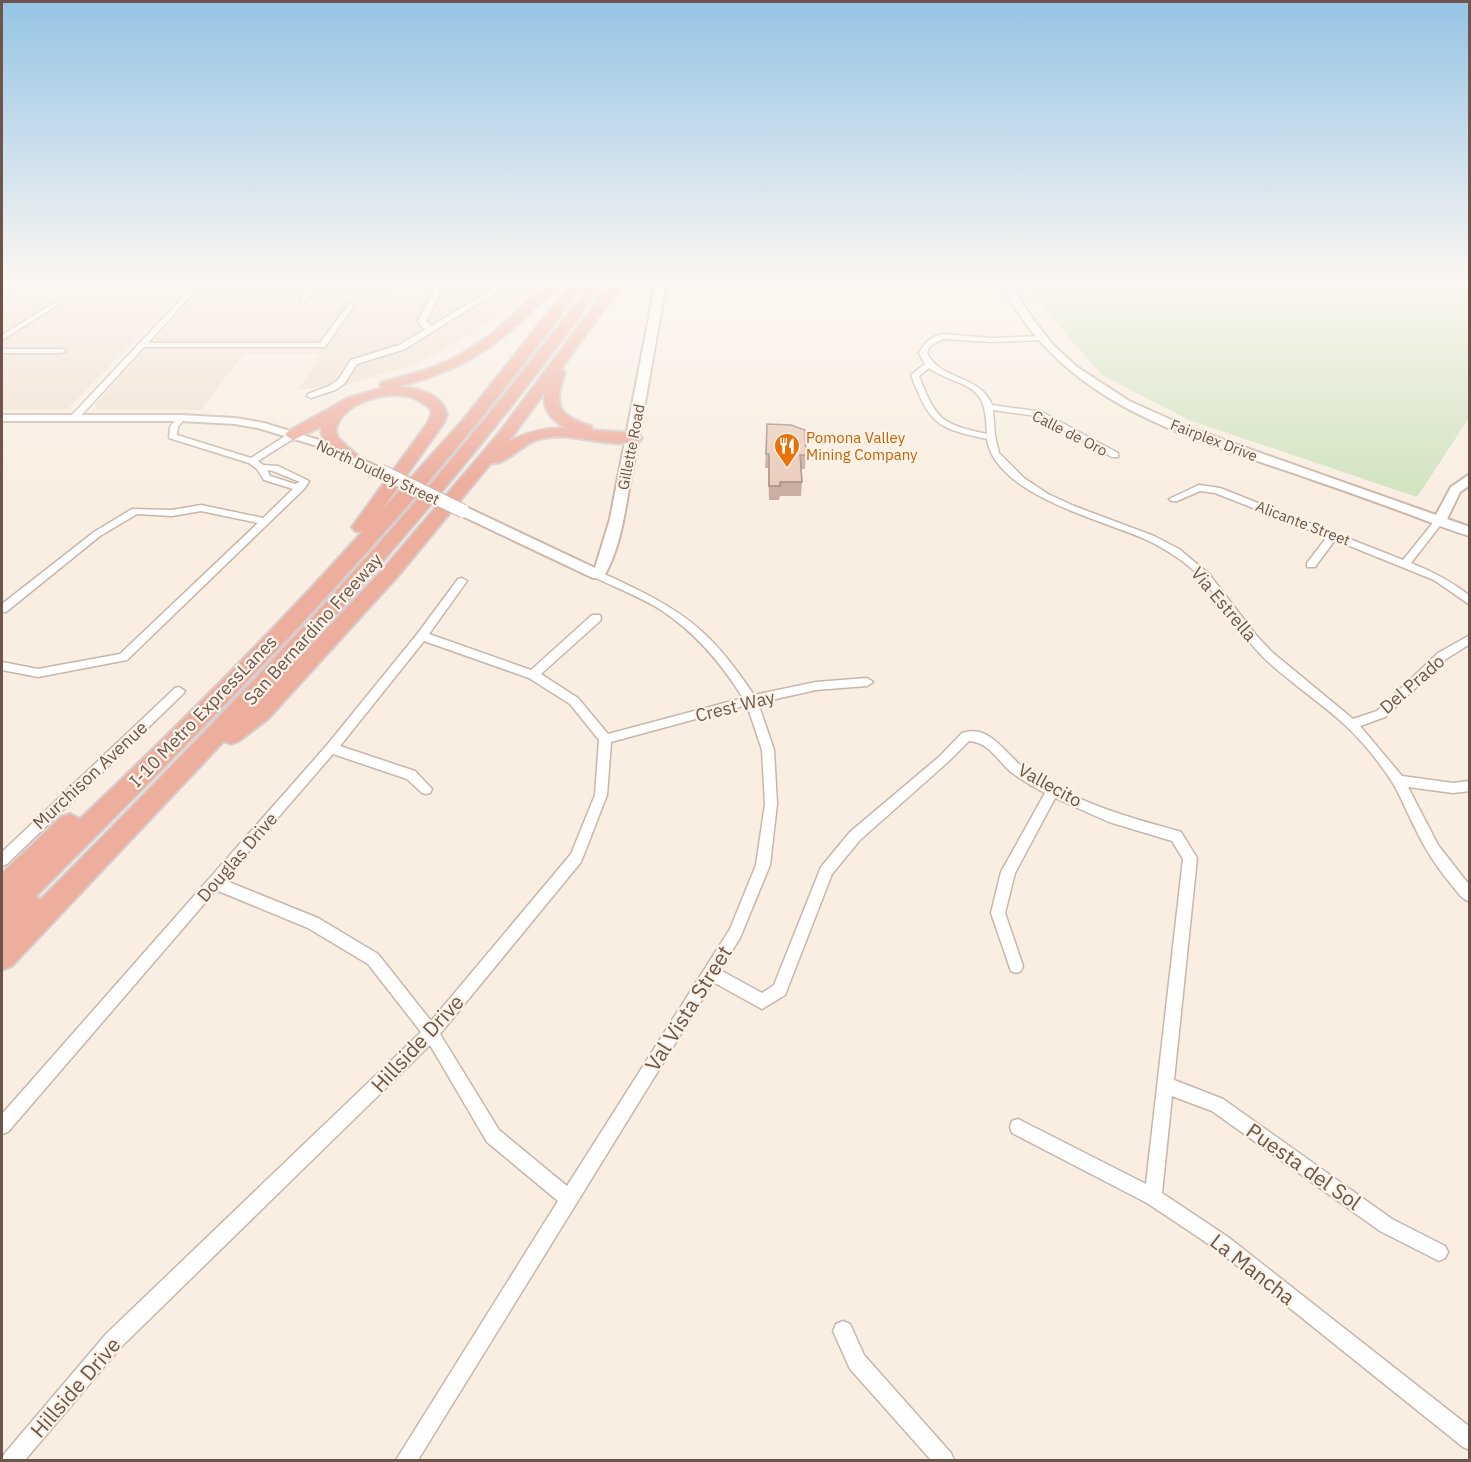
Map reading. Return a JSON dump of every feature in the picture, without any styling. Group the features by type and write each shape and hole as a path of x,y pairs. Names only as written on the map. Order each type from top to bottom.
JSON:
{"highway":[{"path":"293,435 300,428 354,394 425,375 470,356 480,349"},
{"name":"San Bernardino Freeway","path":"2,890 287,611 449,432 515,349"},
{"name":"I-10 Metro ExpressLanes","path":"2,912 162,755 339,570 461,431 525,349"},
{"name":"I-10 Metro ExpressLanes","path":"2,932 225,708 405,509 536,349"},
{"name":"San Bernardino Freeway","path":"2,957 188,766 388,545 556,349"},
{"path":"188,766 260,714 383,580 505,436 558,349"},
{"path":"561,349 550,391 552,407 563,419 582,429 634,438"},
{"path":"293,435 306,430 343,406 375,394 402,392 424,396 438,408 439,415 435,424 355,536"},
{"path":"343,406 332,418 328,436 331,442 350,456"},
{"path":"438,516 504,452 525,439 564,432 634,438"}],"street":[{"path":"74,418 139,349"},
{"path":"311,396 341,382 354,362 395,349"},
{"name":"Gillette Road","path":"598,575 606,561 613,536 634,438 649,349"},
{"path":"924,349 924,358 928,365 977,388 984,396 988,407"},
{"name":"Fairplex Drive","path":"1053,349 1093,384 1151,416 1218,443 1470,532"},
{"path":"2,351 62,351"},
{"path":"928,365 915,375 930,414 938,423 965,433 989,437"},
{"name":"Via Estrella","path":"988,407 989,437 997,457 1027,486 1049,499 1149,538 1196,567 1259,645 1351,724 1398,781 1429,842 1470,897"},
{"name":"Calle de Oro","path":"988,407 1039,414 1115,455"},
{"name":"North Dudley Street","path":"2,418 181,418 240,422 293,435 350,456 598,575"},
{"path":"2,666 38,674 123,657 266,522 305,481 275,468 261,467 252,461 172,436 174,427 181,418"},
{"path":"252,461 293,435"},
{"path":"261,467 264,475 272,480 295,487 302,486"},
{"path":"272,480 286,472"},
{"path":"1470,478 1455,490 1439,520 1405,564 1438,578 1470,602"},
{"name":"Alicante Street","path":"1174,499 1199,488 1217,490 1405,564"},
{"path":"2,609 97,534 135,512 172,513 201,508 266,522"},
{"path":"1311,565 1334,535"},
{"name":"Val Vista Street","path":"406,1461 735,933 763,865 771,804 768,750 751,700 728,665 698,632 664,607 598,575"},
{"name":"Douglas Drive","path":"2,1126 331,748 422,636 462,581"},
{"path":"533,675 596,618"},
{"path":"422,636 533,675 574,701 605,739"},
{"name":"Del Prado","path":"1351,724 1381,714 1442,656 1470,639"},
{"name":"Crest Way","path":"605,739 751,700 816,686 867,682"},
{"name":"Murchison Avenue","path":"2,860 179,691"},
{"name":"Vallecito","path":"710,973 762,1001 780,990 826,872 855,836 944,759 966,736 981,736 995,745 1016,769 1053,790 1118,821 1176,836 1190,858 1153,1197"},
{"name":"Hillside Drive","path":"12,1461 113,1341 431,1034 576,858 601,795 605,739"},
{"path":"331,748 411,775 426,789"},
{"path":"1398,781 1453,788 1470,786"},
{"path":"1016,966 998,914 1008,872 1053,790"},
{"path":"215,883 313,923 373,959 431,1034 493,1136 569,1199"},
{"name":"Puesta del Sol","path":"1166,1085 1216,1105 1386,1225 1439,1252"},
{"name":"La Mancha","path":"1018,1127 1153,1197 1222,1244 1470,1440"},
{"path":"843,1331 857,1362 944,1461"}],"shaded area":[{"path":"2,349 126,349 68,409 2,410"},
{"path":"146,349 443,349 419,363 343,386 299,389 321,354 244,353 201,410 96,410 95,405"}],"green space":[{"path":"1080,349 1469,349 1469,418 1417,497 1189,420 1102,375"}],"building":[{"name":"Pomona Valley Mining Company","path":"767,424 791,425 805,430 806,455 800,455 802,482 780,482 780,486 769,486 769,454 766,454"}],"place":[{"name":"Pomona Valley Mining Company","path":"787,469"}]}
